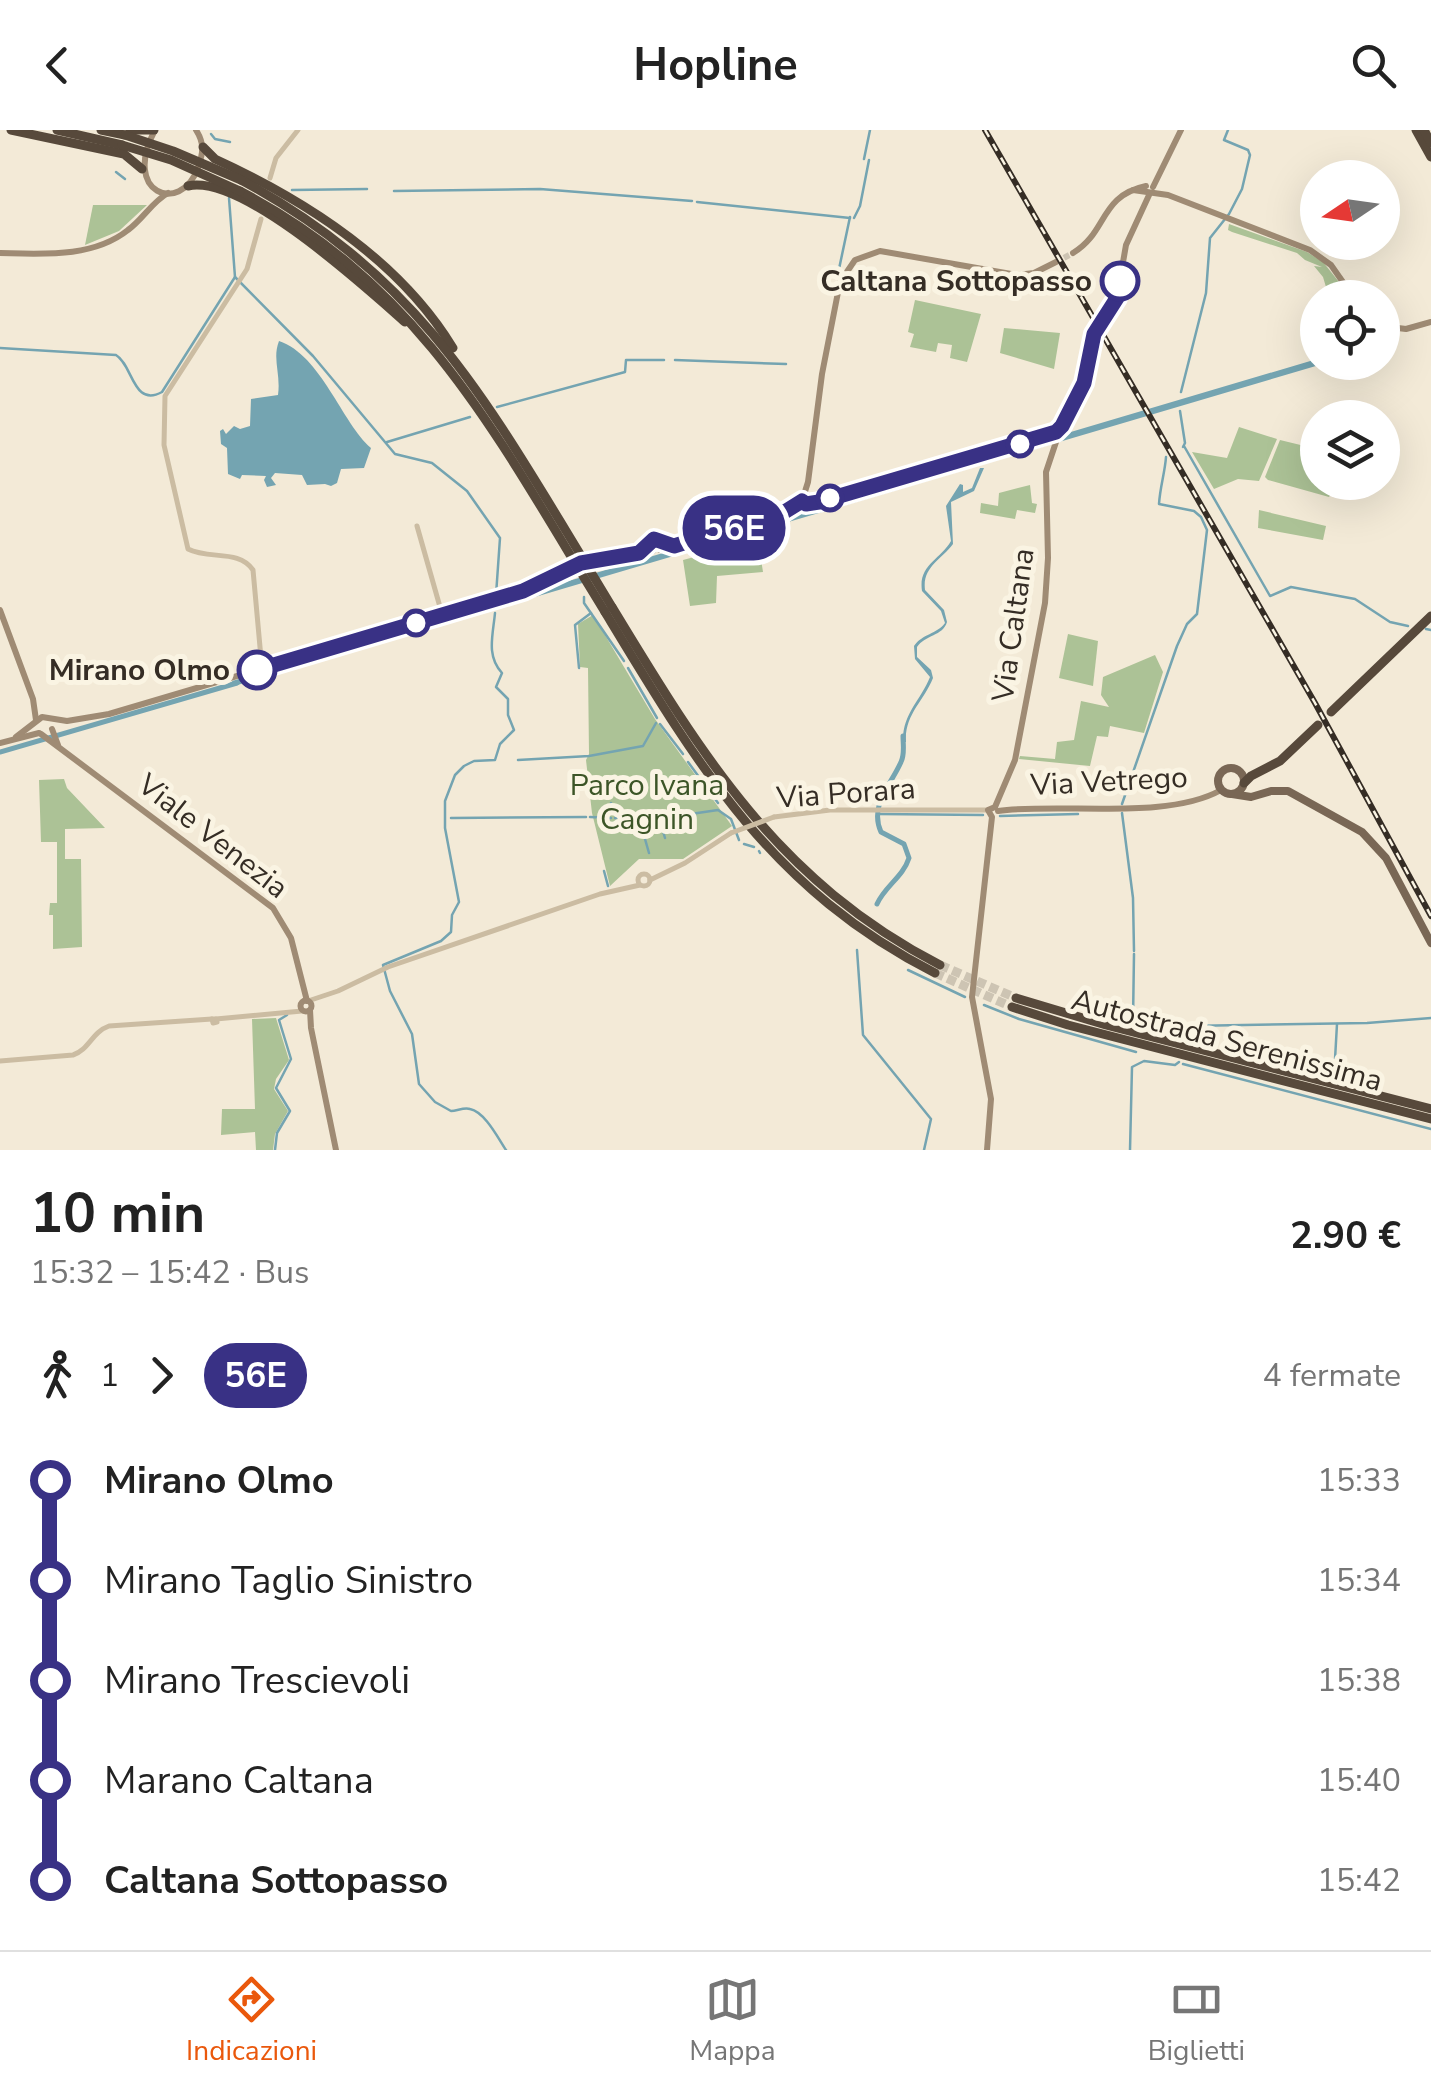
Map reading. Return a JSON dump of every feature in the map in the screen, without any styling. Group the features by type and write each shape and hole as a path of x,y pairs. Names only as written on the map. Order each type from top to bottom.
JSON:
{"highway":[{"path":"11,130 124,154 142,170"},
{"path":"57,130 126,137 154,130"},
{"path":"102,130 174,151 308,232 378,288 426,338 467,390 576,556"},
{"path":"1416,130 1431,157"},
{"path":"1424,130 1431,143"},
{"path":"203,147 210,156 306,209 370,252 442,329 608,610 702,752 767,834 838,900 937,969"},
{"path":"188,186 240,189 315,224 353,252 402,296 455,357 502,427"},
{"path":"1332,712 1431,618"},
{"path":"1243,780 1280,762 1318,726"},
{"name":"Autostrada Serenissima","path":"1431,1109 1014,1002 1104,1035 1431,1119"}],"main road":[{"path":"145,214 152,200 142,170 154,130"},
{"path":"0,254 54,253 95,246 119,236 168,193 188,186 203,147 196,130"},
{"path":"1108,313 1117,298 1126,245 1181,130"},
{"path":"149,184 168,193"},
{"path":"1073,254 1092,238 1114,200 1133,190 1150,189 1318,254 1341,280"},
{"path":"16,736 47,732 67,721 110,714 523,591 581,563 674,546 786,511 802,501 808,482 826,349 840,282 850,265 866,255 886,252 1010,274 1034,273 1056,262"},
{"path":"1400,328 1431,322"},
{"name":"Via Caltana","path":"988,1150 991,1099 972,997 993,811 1015,760 1045,603 1046,477 1054,436 1086,379 1096,332"},
{"path":"802,501 819,502 1054,436"},
{"path":"0,610 32,699 36,722 47,732"},
{"path":"32,699 47,717 47,732"},
{"path":"0,743 47,717 67,721"},
{"name":"Viale Venezia","path":"47,732 55,743 273,908 291,938 336,1150"},
{"name":"Via Vetrego","path":"1221,790 1218,778 1224,770 1232,768 1243,780 1232,794"},
{"path":"1243,780 1248,796"},
{"name":"Via Vetrego","path":"993,811 1116,808 1198,800 1221,790 1248,796 1271,791 1293,793 1362,832 1386,858 1431,943"}],"street":[{"path":"270,178 274,160 298,130"},
{"path":"261,219 251,259 239,282 166,393 164,445 188,549 242,559 253,570 262,668"},
{"path":"416,526 442,615"},
{"name":"Via Porara","path":"305,1006 382,969 639,882 641,874 649,878 660,874 686,863 731,833 774,817 830,810 993,811"},
{"path":"0,1061 74,1056 84,1050 96,1033 109,1026 214,1020 288,1012 305,1006"},
{"path":"288,1012 300,1015 310,1028"}],"green space":[{"path":"93,205 147,205 119,231 85,245"},
{"path":"1229,224 1300,249 1300,256 1297,253 1228,230"},
{"path":"1305,260 1320,260 1337,280 1324,280 1314,266 1322,267"},
{"path":"915,300 981,314 967,362 950,358 952,345 938,343 936,352 910,347 914,334 908,332"},
{"path":"1004,328 1060,333 1054,369 1000,353"},
{"path":"1239,427 1277,439 1259,481 1238,479 1214,489 1192,452 1227,458"},
{"path":"1280,440 1300,445 1300,489 1265,477"},
{"path":"1030,485 1032,503 1037,504 1035,513 1017,510 1015,519 980,513 981,503 998,506 999,493"},
{"path":"1259,510 1326,526 1323,540 1258,528"},
{"path":"758,540 763,572 717,576 716,603 690,606 683,560"},
{"name":"Parco Ivana Cagnin","path":"593,615 655,719 732,826 683,859 639,859 610,886 592,813 586,760 588,668 580,667 578,624"},
{"path":"1068,634 1098,641 1093,686 1059,678"},
{"path":"1155,655 1163,672 1144,733 1110,726 1108,737 1097,736 1090,766 1019,759 1055,759 1057,742 1074,740 1081,701 1109,707 1101,695 1103,677"},
{"path":"64,779 67,788 105,828 65,829 65,859 81,859 82,947 53,949 53,915 49,915 50,903 57,903 57,842 41,842 39,780"},
{"path":"276,1018 289,1060 274,1089 288,1111 275,1134 273,1150 256,1150 255,1132 221,1135 222,1109 255,1109 252,1019"}],"water":[{"path":"279,341 307,360 371,448 364,468 341,469 337,483 331,486 307,485 302,475 275,473 271,478 276,485 267,487 266,476 242,475 240,479 228,474 227,448 221,444 220,431 223,429 226,434 234,426 250,426 251,399 278,395"},
{"path":"1300,364 1300,371 234,686 232,681"},
{"path":"980,468 984,468 974,491 951,502 953,544 926,575 925,590 944,610 947,622 917,647 917,657 931,670 933,678 911,716 903,742 909,715 930,677 915,659 914,646 945,623 941,611 922,591 923,575 951,541 946,506 960,484 963,492 972,488"}],"waterway":[{"path":"864,159 870,130"},
{"path":"1181,392 1206,293 1210,238 1242,189 1250,155 1248,150 1224,140 1228,130"},
{"path":"211,134 215,139 230,142"},
{"path":"854,218 869,160"},
{"path":"116,172 125,179"},
{"path":"292,190 367,189"},
{"path":"394,191 540,189 692,201"},
{"path":"229,198 235,277 313,356 395,454 432,463 467,491 500,538 496,595"},
{"path":"697,202 850,218"},
{"path":"839,269 850,217"},
{"path":"0,348 116,355 139,390 152,395 162,392 235,277"},
{"path":"497,407 625,372 626,360 664,360"},
{"path":"675,360 786,364"},
{"path":"1180,411 1183,447"},
{"path":"387,442 470,417"},
{"path":"1184,446 1270,596 1291,587 1355,599 1390,622 1408,626"},
{"path":"1122,804 1177,646 1187,624 1197,614 1207,530 1194,511 1159,504 1166,457"},
{"path":"584,597 584,603 624,661"},
{"path":"495,613 492,652 502,673 496,687 508,699 508,715 514,730 500,744 495,760 474,761 455,775 445,801 445,828 459,902 452,915 451,932 441,941 383,965 390,991 412,1034 419,1084 435,1102 451,1111 476,1111 506,1150"},
{"path":"579,668 575,625 591,613"},
{"path":"1426,629 1431,630"},
{"path":"628,668 657,718"},
{"path":"0,752 237,683"},
{"path":"518,760 589,756 643,746 656,723"},
{"path":"660,724 683,754"},
{"path":"877,904 909,858 904,844 881,832 878,822 879,804 902,759 903,736"},
{"path":"688,762 718,803"},
{"path":"611,803 613,809"},
{"path":"677,816 718,810 731,819 739,840"},
{"path":"1122,813 1133,898 1134,951"},
{"path":"878,814 983,815"},
{"path":"1000,816 1078,814"},
{"path":"665,838 659,818 674,816"},
{"path":"451,818 586,817"},
{"path":"590,817 611,818"},
{"path":"615,818 639,818 649,853"},
{"path":"744,844 754,847"},
{"path":"604,871 608,886"},
{"path":"857,950 863,1035 931,1119 924,1150"},
{"path":"1134,954 1133,1021 1148,1026 1187,1026 1185,1036"},
{"path":"908,970 965,997"},
{"path":"984,1005 1019,1019 1136,1052"},
{"path":"275,1150 277,1133 290,1111 276,1088 291,1059 279,1020 287,1015"},
{"path":"1187,1026 1431,1018"},
{"path":"1334,1077 1337,1024"},
{"path":"1130,1150 1132,1067 1144,1061 1175,1065 1179,1062"},
{"path":"1183,1064 1431,1129"}],"tunnel":[{"path":"1056,262 1073,253"},
{"path":"1096,332 1108,313"},
{"path":"940,965 1016,998"},
{"path":"935,973 1012,1007"}],"railway":[{"path":"985,130 1315,703 1431,916"}],"bus line":[{"name":"56E","path":"257,670 523,591 581,563 639,553 654,539 674,546 786,511 802,501 819,502 1056,432 1087,376 1094,334 1117,298 1120,281"}],"place":[{"name":"Caltana Sottopasso","path":"1120,281"},
{"name":"Mirano Olmo","path":"257,670"}]}
